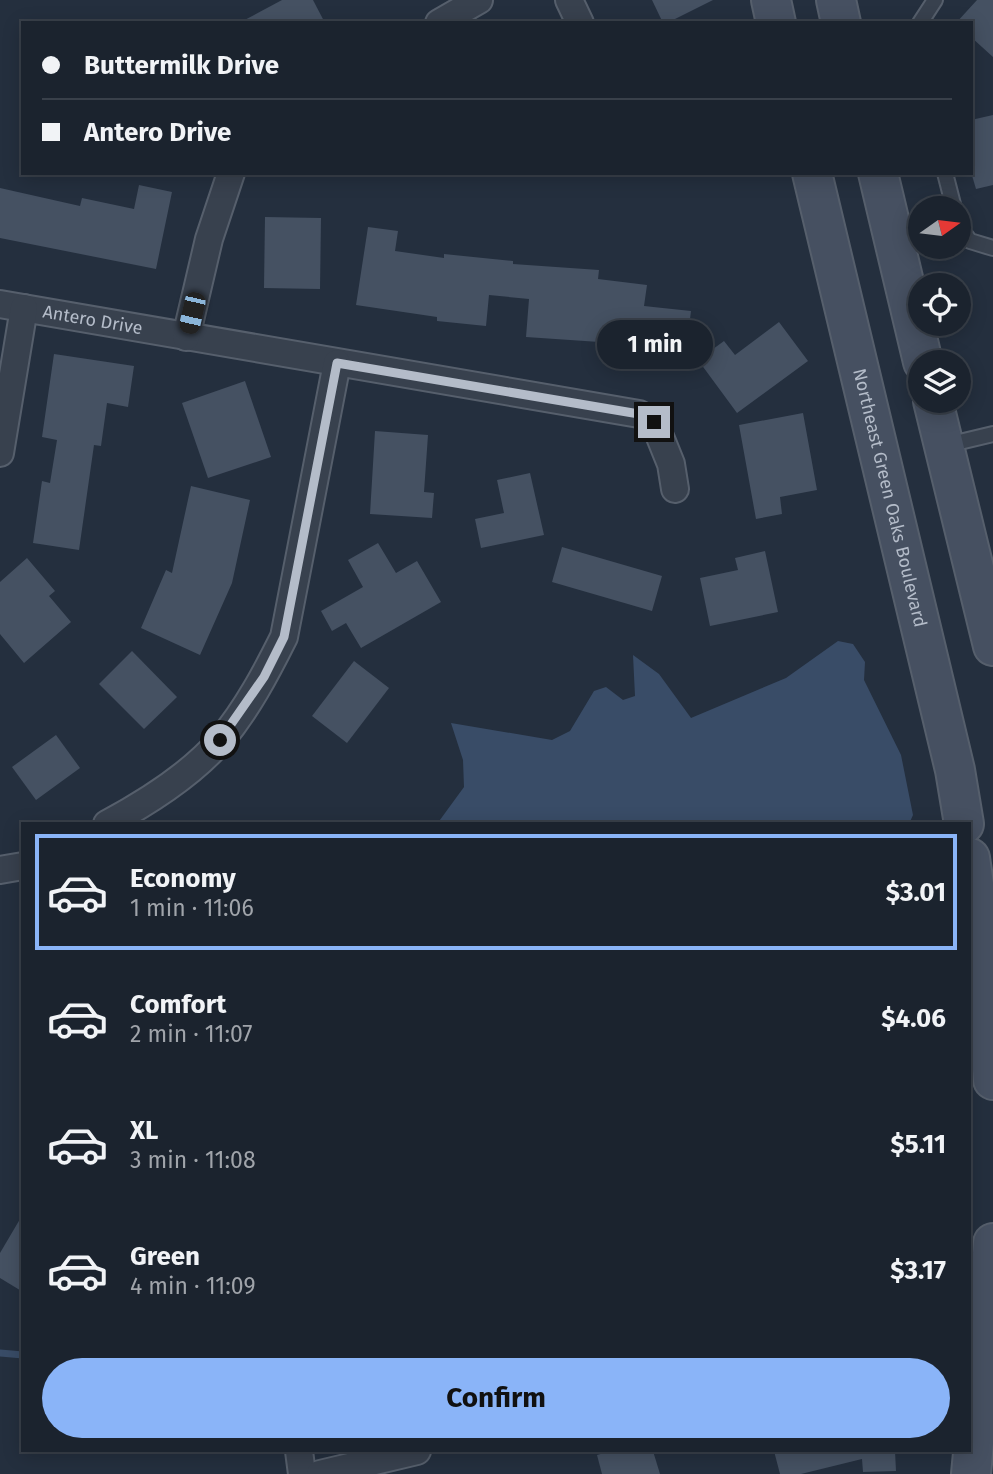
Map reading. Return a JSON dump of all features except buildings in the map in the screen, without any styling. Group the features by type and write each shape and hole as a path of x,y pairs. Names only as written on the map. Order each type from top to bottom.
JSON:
{"main road":[{"path":"771,0 776,21"},
{"path":"836,0 841,21"},
{"name":"Northeast Green Oaks Boulevard","path":"812,175 952,757 964,822"},
{"path":"878,175 920,350"},
{"path":"936,413 993,646"},
{"path":"971,865 978,911 993,1080"},
{"path":"971,1474 993,1243"}],"street":[{"path":"442,21 479,0"},
{"path":"569,0 579,21"},
{"path":"186,337 209,239 230,175"},
{"path":"0,453 12,306"},
{"name":"Antero Drive","path":"12,306 639,414 654,422 671,464 675,489"},
{"path":"110,822 180,776 220,740 264,677 284,637 337,363"},
{"path":"0,870 21,866"},
{"path":"299,1452 302,1474"},
{"path":"320,1474 413,1452"}],"lane":[{"path":"921,21 935,0"},
{"path":"946,175 951,196"},
{"path":"971,241 993,248"},
{"path":"943,446 993,434"}],"water":[{"path":"838,641 853,644 865,662 864,680 901,755 913,815 910,822 438,822 464,787 463,760 451,723 552,740 570,731 594,691 606,687 623,700 635,696 633,655 659,674 691,718 786,678"}],"waterway":[{"path":"0,1353 21,1355"}],"route":[{"path":"220,740 264,677 284,637 337,363 639,414 654,422"}]}
